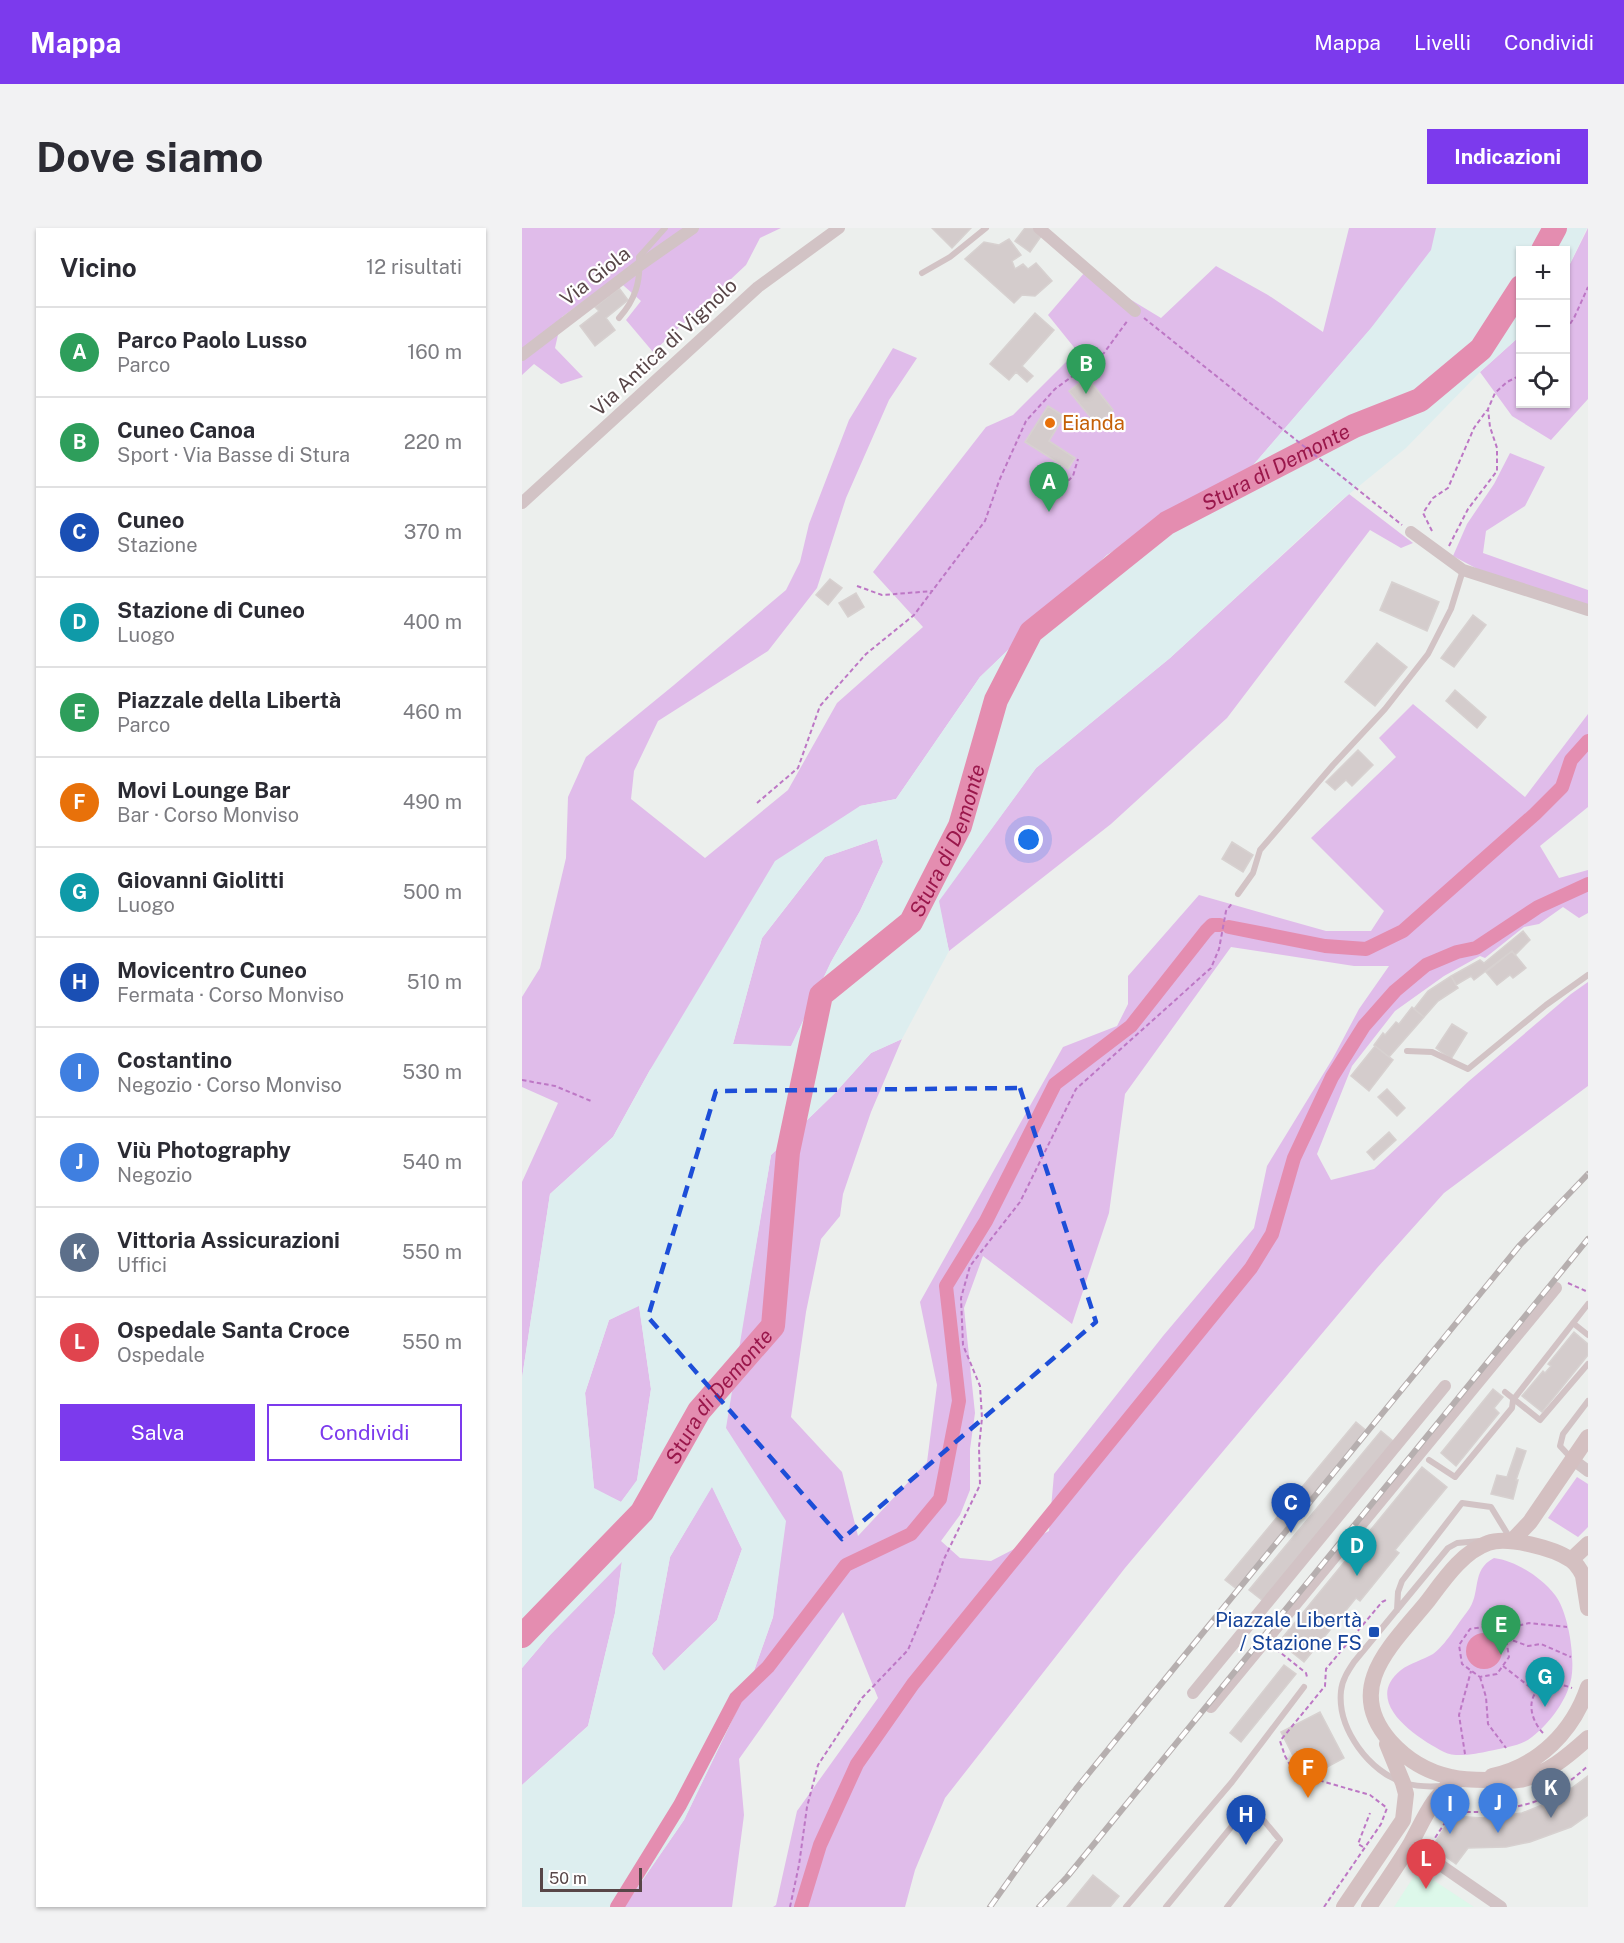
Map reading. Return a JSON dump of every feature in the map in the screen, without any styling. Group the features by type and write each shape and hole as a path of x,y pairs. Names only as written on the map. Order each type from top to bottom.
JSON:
{"main road":[{"path":"1512,1541 1530,1522 1588,1437"},
{"path":"1344,1907 1402,1820 1406,1806 1403,1783 1371,1709 1371,1686 1380,1661 1447,1576 1474,1550 1490,1542 1529,1543 1571,1560 1586,1577 1588,1608"},
{"path":"1571,1560 1588,1544"},
{"path":"1370,1907 1410,1844 1433,1801 1458,1781 1496,1775 1533,1760 1554,1744 1569,1728 1582,1706 1588,1687"},
{"path":"1380,1730 1401,1754 1420,1767 1458,1781 1518,1780 1539,1775 1566,1758 1588,1738"}],"street":[{"name":"Via Giola","path":"522,356 640,265 693,228"},
{"name":"Via Antica di Vignolo","path":"522,502 758,287 839,228"},
{"path":"1039,228 1135,310"},
{"path":"1411,532 1463,570 1588,610"},
{"path":"1211,1707 1556,1288"},
{"path":"1193,1693 1445,1386"},
{"path":"1572,1459 1588,1471"},
{"path":"1410,1844 1501,1907"}],"lane":[{"path":"619,318 631,304 639,280 639,257 665,228"},
{"path":"922,273 950,257 986,228"},
{"path":"1238,894 1253,873 1260,850 1385,709 1428,654 1451,609 1463,570"},
{"path":"1407,1051 1432,1052 1468,1069 1546,1005 1588,975"},
{"path":"1429,1460 1455,1477 1512,1408 1513,1400 1588,1304"},
{"path":"1573,1323 1588,1335"},
{"path":"1505,1392 1540,1420 1588,1364"},
{"path":"1572,1459 1560,1446 1563,1434 1588,1401"},
{"path":"1397,1610 1398,1592 1402,1581 1462,1503 1491,1507 1512,1541"},
{"path":"1458,1781 1423,1787 1403,1783 1380,1770 1367,1759 1349,1730 1341,1701 1341,1689 1346,1673 1448,1548 1470,1540 1490,1542"},
{"path":"1126,1907 1232,1782 1304,1687"},
{"path":"1166,1907 1250,1804 1280,1840 1227,1907"}],"path":[{"path":"1570,324 1588,287"},
{"path":"757,803 798,768 820,706 866,654 914,615 985,520 1026,421 1055,389 1104,353 1135,310 1411,532"},
{"path":"1434,534 1423,513 1433,498 1448,488 1474,428 1488,409 1495,393 1516,378"},
{"path":"1444,558 1468,509 1497,471 1497,448 1490,428 1488,409"},
{"path":"1040,469 1061,479 1069,480 1073,476 1078,459"},
{"path":"857,586 882,595 933,591"},
{"path":"790,1907 799,1865 807,1807 818,1765 862,1698 908,1650 944,1559 980,1485 979,1447 982,1418 980,1386 963,1345 961,1298 970,1266 1020,1202 1076,1089 1211,968 1219,949 1227,911 1238,894"},
{"path":"522,1080 555,1086 591,1101"},
{"path":"1556,1288 1566,1282 1588,1292"},
{"path":"1324,1907 1381,1824 1387,1808 1370,1795 1311,1778 1293,1770 1280,1741 1325,1686 1326,1669 1382,1602 1398,1592"},
{"path":"1497,1631 1529,1623 1567,1627"},
{"path":"1506,1748 1488,1724 1486,1697 1480,1677 1462,1665 1459,1645 1470,1629 1490,1626 1506,1638 1528,1646 1540,1644 1571,1657"},
{"path":"1480,1677 1497,1674 1509,1658 1506,1638"},
{"path":"1503,1666 1535,1691"},
{"path":"1465,1754 1459,1715 1471,1671"},
{"path":"1424,1854 1452,1812 1496,1812 1531,1803 1547,1797 1588,1766"},
{"path":"1358,1844 1370,1813"}],"highlighted area":[{"path":"1020,1088 1096,1322 842,1539 648,1317 716,1091"}],"shaded area":[{"path":"522,228 781,228 760,238 746,265 653,352 626,320 641,301 615,278 562,317 555,348 583,377 561,384 534,364 522,375"},
{"path":"1349,228 1442,228 1437,252 1249,470 1107,555 980,677 896,799 860,806 650,1070 613,1137 550,1194 522,1378 522,1182 558,1103 522,1087 522,997 540,968 566,858 568,797 586,757 786,590 800,562 809,524 849,420 893,348 917,358 889,400 846,498 817,588 768,651 658,721 634,771 631,799 705,858 788,790 837,703 923,627 873,572 986,427 1013,415 1077,351 1048,315 1085,272 1161,318 1216,266 1268,295 1323,332"},
{"path":"1588,228 1588,399 1551,440 1512,416 1480,372 1516,340 1516,408 1570,408 1570,264"},
{"path":"1510,453 1545,467 1525,506 1486,531 1483,553 1588,590 1588,607 1485,573 1453,556 1467,524 1494,484"},
{"path":"1349,494 1413,543 1401,548 1370,530 1227,718 1111,824 949,951 938,901 1036,768 1170,658"},
{"path":"1413,704 1525,797 1588,714 1588,807 1540,846 1559,878 1588,870 1588,913 1579,918 1563,907 1539,924 1524,927 1485,958 1480,956 1444,976 1395,1011 1352,1066 1317,1154 1331,1180 1374,1169 1469,1081 1588,982 1588,1086 1444,1193 1377,1268 1125,1568 945,1798 915,1870 905,1907 773,1907 776,1905 797,1811 878,1698 843,1612 739,1759 744,1815 732,1907 624,1907 684,1820 749,1685 773,1617 785,1521 725,1428 771,1155 834,1094 871,1053 902,1039 871,1112 843,1194 840,1216 821,1239 806,1312 791,1417 842,1472 858,1536 927,1462 937,1385 920,1302 1063,1047 1117,1026 1128,1004 1128,976 1199,895 1326,931 1371,931 1384,911 1311,838 1396,757 1379,738","holes":["1231,947 1354,966 1389,966 1359,1009 1333,1058 1267,1166 1254,1228 1163,1336 1054,1474 1049,1531 991,1561 960,1558 941,1541 960,1515 970,1490 970,1449 975,1413 964,1308 983,1256 1072,1324 1109,1213 1125,1094"]},
{"path":"877,839 883,862 860,911 831,962 791,1047 733,1044 762,938 825,857"},
{"path":"639,1305 651,1389 637,1481 621,1502 594,1489 585,1393 609,1320"},
{"path":"1577,1477 1588,1484 1588,1527 1578,1537 1548,1518"},
{"path":"712,1486 742,1549 717,1620 664,1671 652,1654 670,1557"},
{"path":"1494,1558 1519,1566 1535,1576 1560,1602 1571,1644 1570,1682 1563,1700 1552,1717 1528,1740 1478,1753 1449,1754 1408,1729 1390,1707 1387,1694 1390,1682 1401,1670 1433,1654 1447,1640 1471,1605 1482,1569"},
{"path":"622,1561 615,1613 588,1726 522,1785 522,1668 550,1635"},
{"path":"1484,1633 1497,1638 1502,1651 1497,1664 1484,1669 1471,1664 1466,1651 1471,1638"},
{"path":"1418,1870 1474,1907 1394,1907"}],"sand":[{"path":"1436,228 1587,228 1570,264 1570,246 1516,246 1516,340 1480,372 1406,448 1338,503 1170,658 1036,768 939,901 949,951 902,1039 871,1053 834,1094 771,1155 726,1428 786,1521 773,1617 749,1685 684,1820 624,1907 522,1907 522,1785 588,1726 615,1613 622,1562 550,1635 522,1668 522,1378 550,1194 613,1137 650,1070 775,861 860,806 896,799 980,677 1107,555 1249,470 1371,328 1431,250","holes":["877,839 883,862 791,1046 733,1044 762,938 825,857","639,1306 651,1389 637,1480 621,1502 594,1488 585,1393 609,1320","712,1487 742,1549 717,1620 664,1671 652,1654 670,1557"]}],"building":[{"path":"932,228 971,228 952,248"},
{"path":"1025,228 1033,228 1042,235 1030,252 1015,241"},
{"path":"1009,239 1021,255 1012,261 1015,269 1023,264 1028,269 1036,263 1052,281 1035,296 1022,295 1014,303 965,259 984,242 999,245"},
{"path":"619,288 628,300 606,318 615,330 595,346 580,326 599,311 595,307"},
{"path":"1035,313 1054,330 1022,366 1033,376 1027,382 1016,372 1009,380 990,364"},
{"path":"1087,377 1113,410 1096,424 1069,391"},
{"path":"1048,406 1064,416 1049,441 1075,458 1068,469 1025,442"},
{"path":"830,579 842,588 828,605 816,595"},
{"path":"1392,582 1439,602 1427,631 1380,610"},
{"path":"856,593 864,607 848,617 839,603"},
{"path":"1473,615 1486,625 1454,667 1441,658"},
{"path":"1377,643 1407,667 1375,706 1345,682"},
{"path":"1455,690 1486,717 1477,728 1446,701"},
{"path":"1358,750 1373,765 1352,786 1346,780 1335,790 1326,782"},
{"path":"1232,842 1253,855 1243,872 1222,859"},
{"path":"1523,931 1530,940 1515,955 1512,951 1474,980 1471,976 1456,985 1451,976 1480,960 1484,963"},
{"path":"1512,951 1526,968 1513,978 1510,975 1497,985 1486,972"},
{"path":"1451,976 1458,988 1438,1001 1424,1017 1414,1009 1428,991"},
{"path":"1412,1007 1424,1017 1389,1057 1374,1045 1396,1022 1399,1024"},
{"path":"1452,1024 1467,1033 1451,1059 1436,1048"},
{"path":"1375,1046 1393,1060 1369,1091 1351,1076"},
{"path":"1387,1089 1405,1108 1397,1116 1378,1097"},
{"path":"1389,1132 1396,1140 1374,1160 1367,1152"},
{"path":"1574,1332 1588,1344 1588,1355 1542,1412 1522,1396 1543,1371 1545,1373 1551,1366 1548,1364"},
{"path":"1493,1389 1503,1397 1494,1408 1499,1413 1456,1466 1441,1453"},
{"path":"1356,1422 1368,1432 1238,1590 1225,1580"},
{"path":"1381,1431 1398,1445 1267,1604 1249,1590"},
{"path":"1517,1448 1526,1451 1516,1480 1518,1480 1513,1499 1491,1494 1497,1475 1507,1477"},
{"path":"1422,1467 1447,1487 1395,1550 1399,1553 1360,1601 1356,1598 1304,1662 1279,1642"},
{"path":"1284,1665 1296,1674 1241,1742 1230,1733"},
{"path":"1320,1712 1344,1758 1305,1779 1281,1732"},
{"path":"1588,1776 1588,1815 1571,1827 1530,1842 1506,1847 1468,1848 1456,1864 1432,1847 1452,1816 1483,1818 1522,1813 1557,1799"},
{"path":"1093,1875 1119,1896 1110,1907 1067,1907"}],"waterway":[{"name":"Stura di Demonte","path":"1545,246 1555,228"},
{"name":"Stura di Demonte","path":"522,1636 642,1512 699,1411 773,1326 788,1152 821,995 911,922 960,826 996,700 1031,632 1167,523 1354,426 1420,400 1481,349 1516,295"},
{"path":"1229,927 1325,946 1366,949 1403,931 1535,814 1562,787 1571,760 1588,741"},
{"path":"801,1907 820,1845 857,1764 913,1684 1251,1268 1272,1234 1294,1158 1332,1077 1364,1026 1395,991 1426,965 1457,952 1476,948 1538,907 1588,884"},
{"path":"617,1907 680,1805 736,1698 768,1667 846,1565 911,1534 940,1499 959,1401 946,1286 986,1221 1055,1084 1131,1026 1206,931 1212,925 1220,925"}],"railway":[{"path":"990,1907 1076,1789 1166,1678 1520,1245 1588,1174"},
{"path":"1039,1907 1067,1877 1588,1239"}],"place":[{"name":"Cuneo Canoa","path":"1086,394"},
{"name":"Eianda","path":"1050,423"},
{"name":"Parco Paolo Lusso","path":"1049,512"},
{"name":"Cuneo","path":"1291,1533"},
{"name":"Stazione di Cuneo","path":"1357,1576"},
{"name":"Piazzale Libertà / Stazione FS","path":"1374,1632"},
{"name":"Piazzale della Libertà","path":"1501,1655"},
{"name":"Giovanni Giolitti","path":"1545,1707"},
{"name":"Movi Lounge Bar","path":"1308,1798"},
{"name":"Vittoria Assicurazioni","path":"1551,1818"},
{"name":"Viù Photography","path":"1498,1833"},
{"name":"Costantino","path":"1450,1834"},
{"name":"Movicentro Cuneo","path":"1246,1845"},
{"name":"Ospedale Santa Croce","path":"1426,1889"}]}
